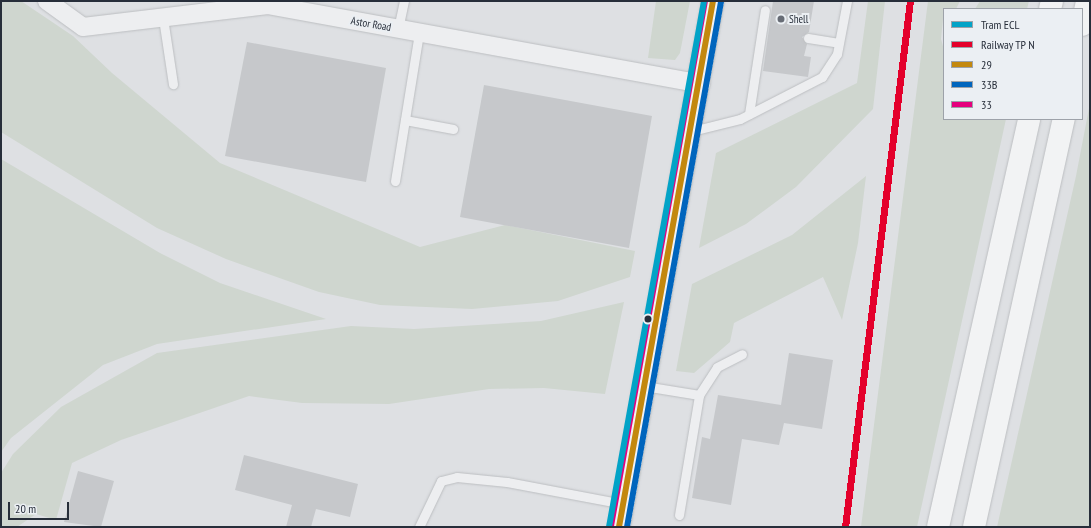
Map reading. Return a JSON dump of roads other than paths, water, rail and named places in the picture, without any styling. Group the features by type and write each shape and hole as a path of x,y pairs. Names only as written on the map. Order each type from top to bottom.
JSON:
{"main road":[{"path":"619,527 701,84 713,1"},
{"path":"1083,20 1087,1"},
{"path":"938,527 1029,120"},
{"path":"974,527 1064,120"}],"street":[{"name":"Astor Road","path":"47,1 83,27 268,6 294,6 398,29 701,84"}],"lane":[{"path":"398,29 404,1"},
{"path":"692,131 714,128 749,114 822,77 831,67 839,43 847,1"},
{"path":"749,114 765,10"},
{"path":"163,18 173,84"},
{"path":"395,181 419,33"},
{"path":"808,38 839,43"},
{"path":"405,120 453,129"},
{"path":"679,516 700,395 717,366 742,354"},
{"path":"644,386 700,395"},
{"path":"419,527 441,481 458,477 507,482 623,504"}],"tram line":[{"name":"ECL","path":"609,527 704,1"}],"place":[{"name":"Shell","path":"781,19"}]}
